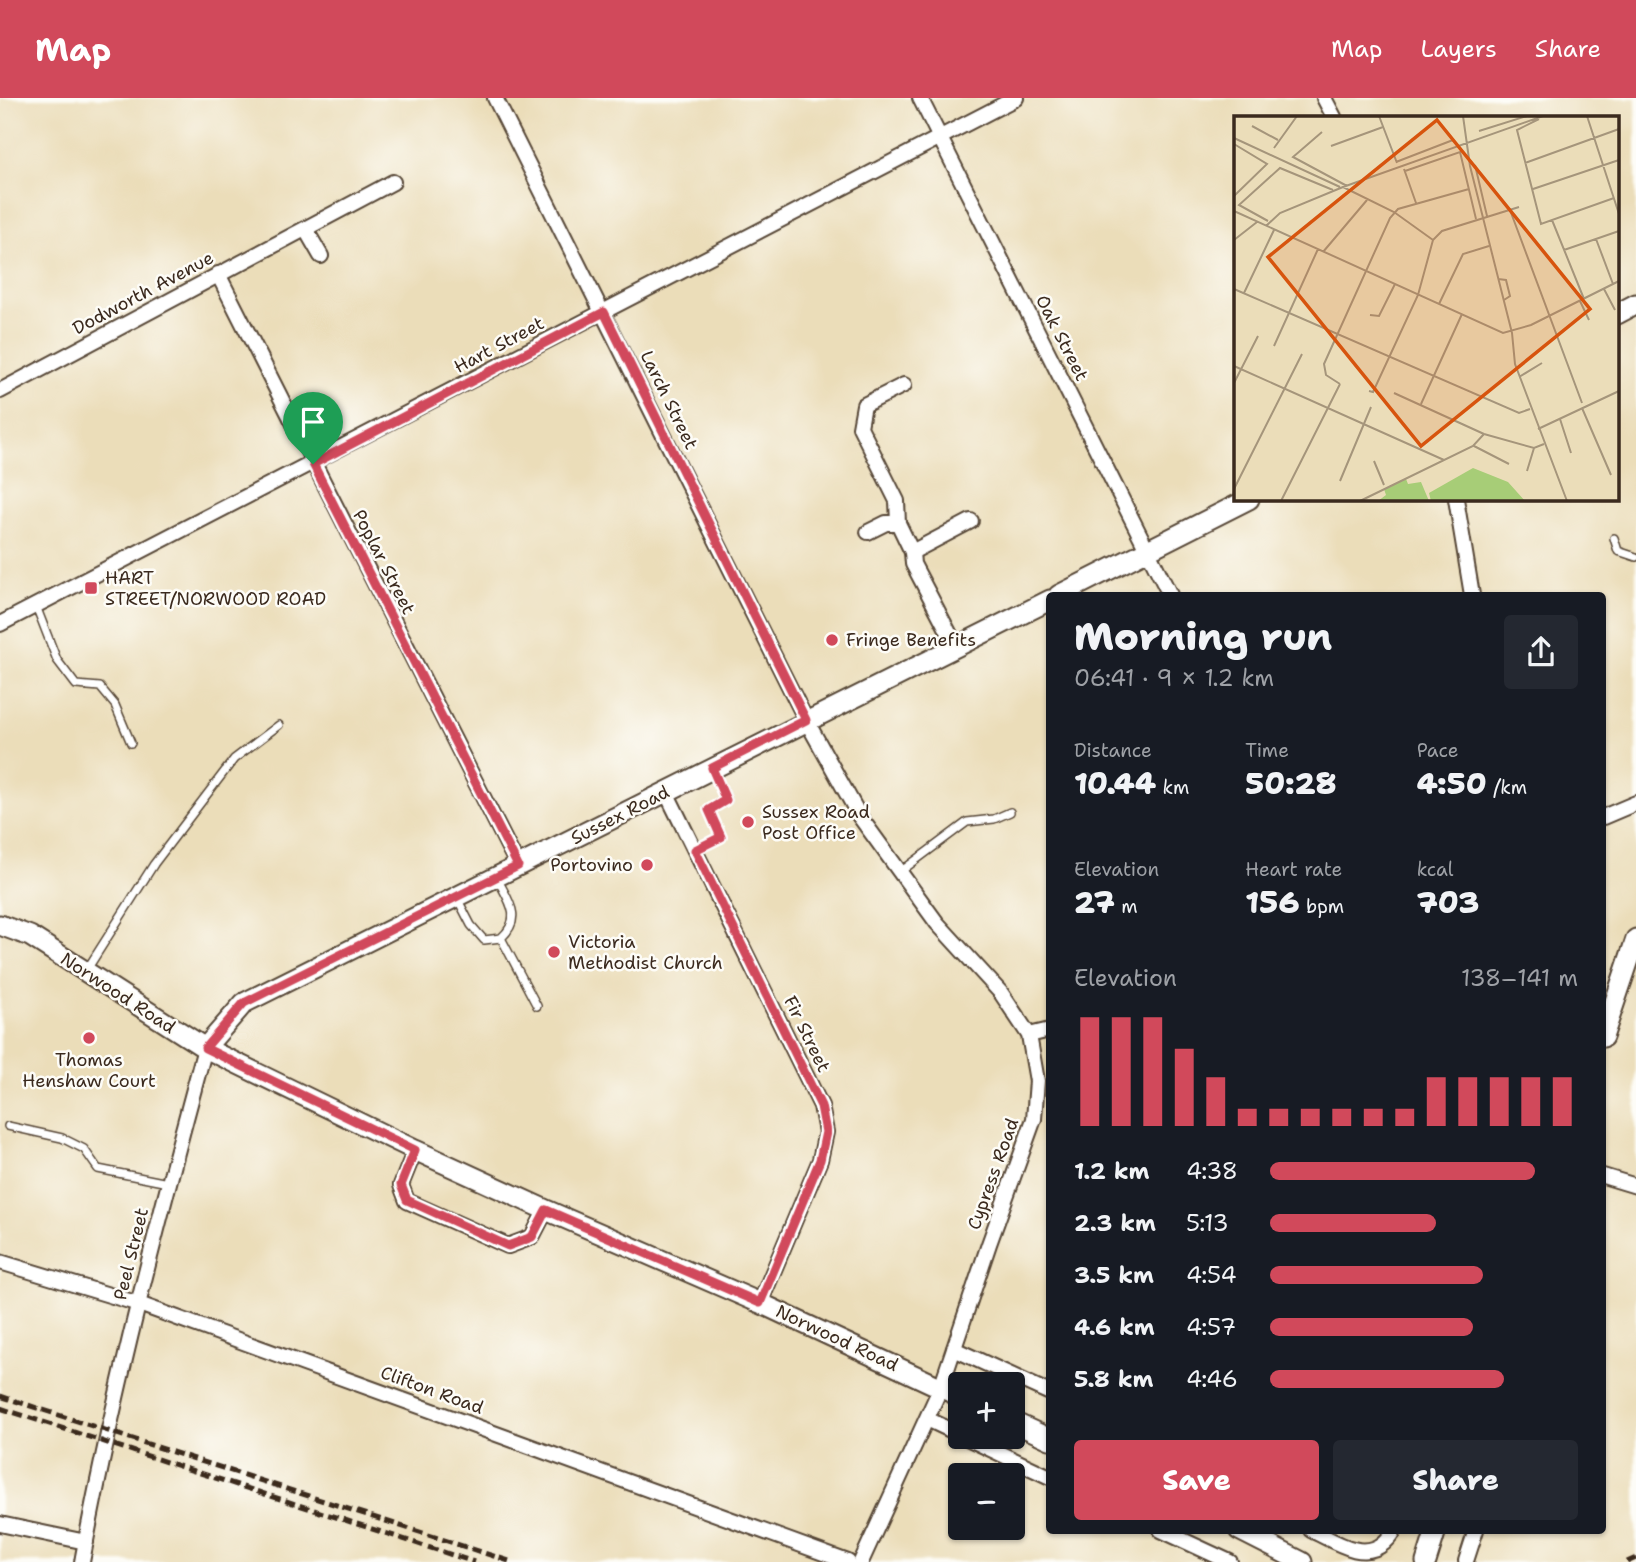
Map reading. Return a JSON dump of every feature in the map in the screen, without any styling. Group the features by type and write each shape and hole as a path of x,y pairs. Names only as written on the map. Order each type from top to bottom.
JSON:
{"street":[{"name":"Larch Street","path":"495,98 806,720"},
{"name":"Oak Street","path":"920,98 1168,592"},
{"name":"Hart Street","path":"0,624 1016,98"},
{"path":"1324,98 1333,116"},
{"name":"Dodworth Avenue","path":"0,391 393,182"},
{"path":"306,230 321,256"},
{"name":"Poplar Street","path":"218,274 518,866"},
{"path":"1618,313 1636,304"},
{"path":"904,385 864,405 860,427 897,501 898,523 912,552 913,564 957,648"},
{"path":"1065,592 1247,500"},
{"path":"1456,500 1472,592"},
{"path":"912,552 971,521"},
{"path":"868,532 887,523 898,523"},
{"name":"Sussex Road","path":"205,1048 244,1003 1046,602"},
{"name":"Cypress Road","path":"806,720 860,817 937,923 1001,993 1030,1035 1037,1081 1034,1119 942,1387 861,1562"},
{"name":"Fir Street","path":"666,792 821,1106 826,1132 820,1160 760,1303"},
{"path":"1606,816 1636,803"},
{"name":"Norwood Road","path":"0,925 30,936 205,1048 415,1150 760,1303 948,1390"},
{"path":"1606,1028 1636,939"},
{"path":"1030,1035 1046,1031"},
{"name":"Peel Street","path":"82,1562 99,1469 168,1183 205,1048"},
{"path":"415,1150 401,1185 407,1200 419,1206 508,1246 532,1237 546,1210"},
{"path":"1606,1177 1636,1186"},
{"name":"Clifton Road","path":"0,1262 139,1304 848,1562"},
{"path":"954,1349 1046,1391"},
{"path":"927,1419 948,1429"},
{"path":"1025,1428 1046,1437"},
{"path":"991,1449 1046,1475"},
{"path":"0,1524 86,1542"},
{"path":"1170,1534 1230,1562"},
{"path":"1247,1534 1296,1559"},
{"path":"1319,1534 1355,1551 1377,1549 1392,1534"},
{"path":"1426,1562 1435,1534"},
{"path":"1466,1561 1475,1534"}],"lane":[{"path":"1614,538 1618,551 1636,557"},
{"path":"36,606 57,660 76,685 100,687 115,705 131,743"},
{"path":"86,971 154,864 234,759 279,725"},
{"path":"695,850 721,837 709,810 726,800 712,768"},
{"path":"900,872 967,822 994,819 1010,812"},
{"path":"457,897 477,934 484,940 501,937 508,931 514,914 497,877"},
{"path":"501,937 537,1006"},
{"path":"8,1126 62,1138 84,1149 98,1169 168,1183"}],"railway":[{"path":"0,1396 512,1562"},
{"path":"0,1408 474,1562"},
{"path":"1627,1562 1636,1558"}],"place":[{"name":"HART STREET/NORWOOD ROAD","path":"91,588"},
{"name":"Fringe Benefits","path":"832,640"},
{"name":"Sussex Road Post Office","path":"748,822"},
{"name":"Portovino","path":"647,865"},
{"name":"Victoria Methodist Church","path":"554,952"},
{"name":"Thomas Henshaw Court","path":"89,1038"}],"route":[{"path":"604,312 806,720 712,768 726,800 709,810 721,837 695,850 821,1106 826,1132 820,1160 760,1303 546,1210 532,1237 508,1246 407,1200 401,1185 415,1150 205,1048 244,1003 518,866 313,464 604,312"}]}
